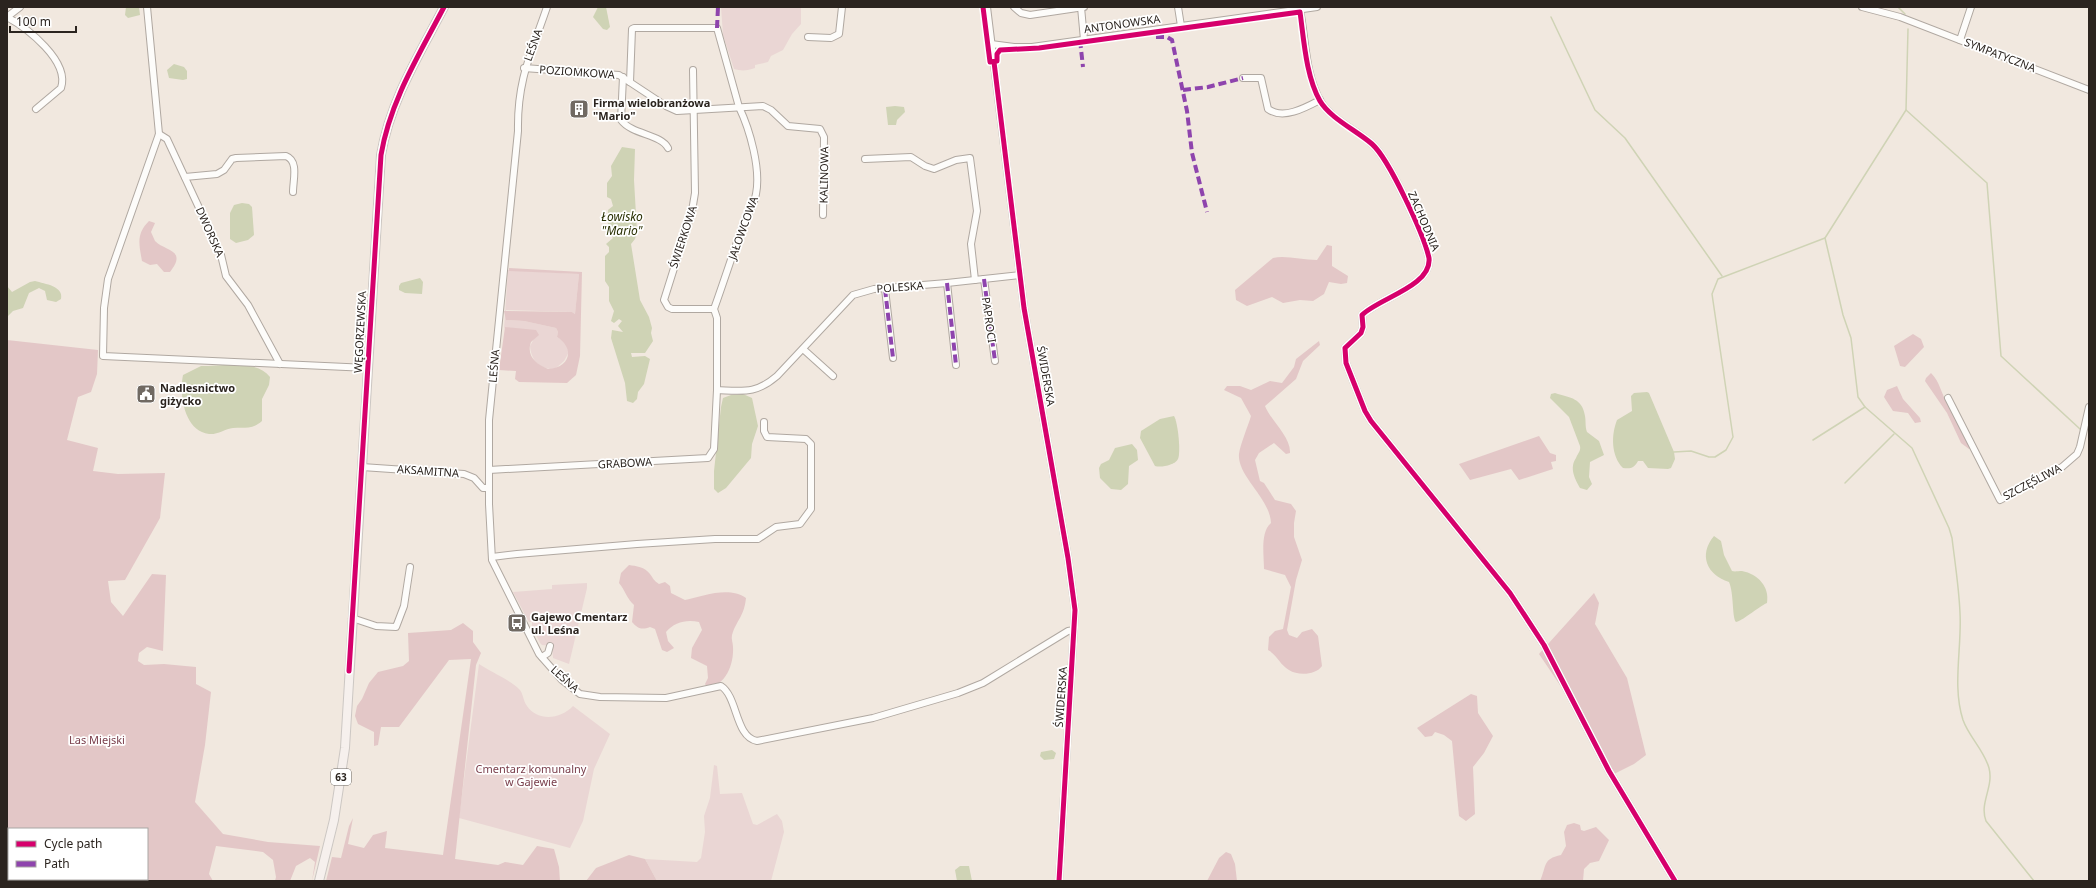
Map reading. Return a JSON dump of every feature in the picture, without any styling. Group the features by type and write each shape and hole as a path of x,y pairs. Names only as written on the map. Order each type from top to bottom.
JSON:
{"main road":[{"name":"WĘGORZEWSKA","path":"319,881 340,788 345,748 379,176 383,146 388,124 400,92 444,7"}],"street":[{"path":"20,7 7,17 25,27 43,43 52,56 62,77 61,88 36,109"},
{"path":"147,7 159,134 108,279 104,302 103,356 368,368"},
{"name":"LEŚNA","path":"547,7 524,68 519,99 518,132 489,420 489,488 492,558 518,614 542,657 572,689 588,696 666,698 721,686 730,695 738,721 750,739 757,741 867,719 958,693 983,683 1068,632 1074,630"},
{"path":"808,37 830,38 840,34 842,7"},
{"name":"ŚWIDERSKA","path":"986,7 1030,349 1072,584 1075,610 1059,881"},
{"path":"1014,7 1021,13 1030,15 1082,7 1084,40"},
{"path":"1178,7 1181,26"},
{"path":"1302,9 1317,7"},
{"name":"SYMPATYCZNA","path":"1862,7 1911,21 2089,90"},
{"path":"1960,40 1971,7"},
{"name":"ANTONOWSKA","path":"991,44 1023,47 1084,40 1302,9"},
{"name":"ZACHODNIA","path":"1302,9 1310,70 1320,100 1329,111 1373,144 1383,156 1407,205 1429,258 1429,267 1420,279 1362,315 1363,327 1361,333 1345,348 1346,363 1365,411 1390,445 1510,594 1544,645 1609,771 1674,881"},
{"name":"JAŁOWCOWA","path":"630,82 632,29 717,28 739,108 745,119 756,164 758,182 752,208 743,225 714,309 717,318 717,390 715,407"},
{"name":"POZIOMKOWA","path":"524,68 613,74 623,77 673,110 694,111 739,108"},
{"name":"ŚWIERKOWA","path":"693,70 694,201 664,300 668,307 672,309 714,309"},
{"path":"623,77 621,120 629,128 663,142 668,148"},
{"path":"1243,78 1261,78 1268,108 1276,113 1295,111 1320,100"},
{"name":"KALINOWA","path":"739,108 763,106 771,110 788,126 815,128 823,132 823,215"},
{"name":"DWORSKA","path":"159,134 166,138 221,255 226,276 248,305 280,364"},
{"path":"184,177 217,174 224,170 232,159 236,158 286,156 290,158 294,165 293,192"},
{"path":"865,159 911,157 929,168 934,169 956,160 970,158 977,211 971,244 975,280"},
{"name":"POLESKA","path":"717,390 748,390 763,388 777,376 853,295 870,290 1020,275"},
{"name":"PAPROCI","path":"984,279 995,362"},
{"path":"947,283 956,365"},
{"path":"885,289 893,358"},
{"path":"803,349 832,376"},
{"name":"SZCZĘŚLIWA","path":"1948,398 2000,500 2062,467 2077,454 2080,448 2089,407"},
{"name":"GRABOWA","path":"489,470 708,458 714,449 715,407"},
{"path":"492,558 585,548 715,540 758,539 776,527 800,524 811,509 811,444 806,439 768,437 764,431 764,422"},
{"name":"AKSAMITNA","path":"362,466 464,474 474,478 483,488 489,488"},
{"path":"352,618 376,626 396,627 404,606 410,567"},
{"path":"542,657 548,653 550,646"}],"green space":[{"path":"721,7 801,7 801,24 792,34 783,50 771,56 768,62 755,65 755,68 749,70 737,70 734,69 723,35"},
{"path":"149,221 155,223 151,232 155,241 176,255 177,259 170,272 164,272 157,264 150,265 142,261 139,244 140,235"},
{"path":"1327,245 1332,246 1332,266 1348,276 1347,283 1341,284 1329,282 1324,294 1313,301 1300,300 1283,303 1272,297 1247,306 1236,300 1235,290 1273,258 1283,257 1317,260"},
{"path":"509,268 582,272 580,356 576,375 567,383 519,382 515,379 516,371 499,370 505,327 536,330 539,335 531,342 531,355 536,362 548,369 561,365 568,357 567,347 557,337 558,332 556,328 524,321 506,320 504,311 572,312 575,314 579,274 509,271"},
{"path":"508,270 579,274 575,314 572,312 506,310 506,320 524,321 556,328 558,332 557,337 567,343 569,352 564,361 555,369 545,368 534,360 530,346 535,337 505,327 504,329"},
{"path":"1913,334 1921,339 1924,347 1905,367 1900,366 1894,346"},
{"name":"Las Miejski","path":"7,340 98,350 97,374 91,392 78,397 67,440 98,448 93,471 118,474 165,473 160,518 125,580 108,581 111,602 123,616 152,574 166,575 163,651 147,647 139,653 138,661 144,665 164,664 196,667 196,684 211,692 205,745 195,802 223,834 268,842 320,846 312,881 315,862 310,858 296,866 290,881 275,881 276,877 273,860 263,852 216,846 209,874 213,881 98,881 148,880 148,828 8,828 8,880 86,880 7,881"},
{"path":"1319,341 1320,345 1303,361 1296,379 1265,406 1284,435 1290,453 1286,454 1274,443 1259,453 1255,460 1260,481 1264,483 1275,500 1291,504 1296,511 1294,537 1302,560 1296,580 1287,630 1289,635 1297,638 1302,632 1312,629 1318,636 1322,666 1311,673 1302,674 1293,672 1286,668 1268,650 1269,637 1275,631 1283,629 1291,587 1285,575 1264,569 1264,538 1265,532 1271,523 1265,505 1243,471 1239,454 1251,416 1241,398 1224,390 1227,386 1240,386 1251,390 1270,381 1282,383 1294,367 1296,359"},
{"path":"1931,373 1954,414 1970,433 1973,439 1975,445 1969,449 1961,443 1947,413 1925,381"},
{"path":"1897,386 1903,399 1920,418 1921,422 1915,423 1908,413 1893,411 1884,397 1887,390"},
{"path":"1539,436 1550,453 1556,455 1556,461 1551,462 1553,469 1519,480 1511,469 1470,480 1459,464"},
{"path":"629,565 646,570 657,583 659,584 665,582 670,586 671,593 685,600 708,594 724,592 739,594 746,598 744,610 732,635 733,654 730,667 728,673 719,683 714,686 707,687 705,684 708,678 707,666 691,658 692,648 702,630 699,622 685,621 669,629 666,632 668,641 674,648 667,652 662,650 655,629 650,627 640,628 632,622 634,605 619,583 621,573"},
{"path":"587,583 569,664 553,658 552,646 542,645 540,643 532,627 532,622 529,622 513,592 552,589 552,585"},
{"path":"1594,593 1599,603 1595,624 1627,678 1646,755 1634,764 1610,776 1564,691 1539,654"},
{"path":"463,623 473,631 473,642 481,653 476,665 455,859 498,865 505,862 523,865 537,846 554,849 559,867 560,881 326,881 332,857 341,858 349,826 353,818 348,844 364,848 373,835 387,831 385,848 443,855 471,659 449,660 399,727 381,727 378,745 374,746 374,732 358,724 355,716 357,706 369,683 378,672 403,666 409,661 408,633 451,630"},
{"name":"Cmentarz komunalny w Gajewie","path":"479,664 516,686 520,690 527,706 537,715 550,717 556,716 562,714 573,706 610,734 594,769 583,821 570,848 459,818"},
{"path":"1471,694 1477,696 1478,713 1493,736 1484,753 1473,767 1475,814 1466,821 1459,816 1452,741 1444,735 1435,732 1432,736 1425,737 1417,728"},
{"path":"714,765 717,766 720,794 742,793 753,824 757,825 777,814 782,821 784,832 771,881 657,881 645,859 697,862 701,858 705,832 704,816 710,798"},
{"path":"1574,823 1580,825 1581,830 1584,831 1596,827 1609,840 1599,861 1590,863 1584,869 1583,881 1540,881 1548,861 1561,855 1566,846 1564,832 1567,825"},
{"path":"1226,852 1231,854 1235,864 1237,881 1207,881 1219,858"},
{"path":"629,855 645,859 657,881 586,881 596,868"}],"water":[{"path":"126,7 139,7 140,15 128,18 125,15"},
{"path":"598,7 606,7 610,27 607,30 603,29 593,17"},
{"path":"174,64 184,67 187,71 187,79 183,80 169,78 167,70"},
{"path":"886,107 904,107 905,112 897,120 896,125 888,125"},
{"name":"Łowisko \"Mario\"","path":"622,147 635,149 634,180 637,232 635,239 631,244 640,300 649,317 653,341 645,353 631,353 632,357 645,356 650,359 644,384 638,392 637,399 633,403 627,401 625,383 611,338 612,330 623,332 618,326 622,321 619,319 614,323 611,321 614,311 609,301 609,287 605,281 605,256 609,252 609,247 606,244 613,238 608,231 608,210 613,206 611,199 607,197 607,183 612,176 611,166"},
{"path":"242,203 249,204 252,207 254,235 248,240 236,243 230,239 230,213 234,205"},
{"path":"420,278 423,282 422,294 405,293 399,290 401,283"},
{"path":"35,281 57,288 60,291 61,299 56,302 47,300 45,291 39,288 29,293 23,308 13,311 7,317 7,286 12,292 30,282"},
{"path":"238,365 248,366 264,371 270,377 269,385 262,399 262,421 255,426 233,428 212,434 201,431 194,426 185,410 182,383 183,375 201,366"},
{"path":"1555,393 1578,402 1584,410 1587,432 1599,441 1604,455 1590,462 1589,477 1592,484 1587,490 1580,488 1575,477 1573,466 1580,451 1580,446 1569,417 1550,398 1551,394"},
{"path":"1634,393 1649,393 1674,452 1675,459 1671,468 1668,469 1648,468 1643,461 1638,461 1632,468 1623,468 1616,458 1614,451 1613,439 1617,420 1632,411 1631,396"},
{"path":"743,394 752,398 758,426 752,444 751,458 726,488 718,493 714,489 714,471 723,398 731,395"},
{"path":"1174,416 1179,438 1178,459 1168,466 1155,466 1140,438 1141,431 1160,419"},
{"path":"1132,444 1137,450 1138,460 1129,466 1128,484 1121,490 1111,489 1100,478 1099,468 1101,464 1109,460 1115,448"},
{"path":"1714,536 1721,541 1724,555 1732,571 1742,571 1758,578 1762,582 1767,592 1767,603 1742,620 1736,622 1732,592 1729,582 1715,575 1707,564 1706,550"},
{"path":"1052,750 1056,753 1054,759 1044,760 1040,756 1041,752"},
{"path":"960,866 969,866 972,881 957,881 955,870"}],"waterway":[{"path":"1898,7 1905,14"},
{"path":"1551,17 1595,110 1625,138 1722,276"},
{"path":"1908,29 1906,110 1987,183 2001,356 2080,429"},
{"path":"1906,110 1825,238 1843,315 1851,338 1858,397 1865,407 1912,448 1949,528 1952,538 1959,604 1960,626 1958,694 1963,720 1984,755 1989,768 1990,782 1985,801 1984,814 1986,821 2034,881"},
{"path":"1674,452 1691,451 1709,457 1715,457 1726,450 1733,437 1712,294 1718,279 1825,238"},
{"path":"1813,440 1865,407"},
{"path":"1845,483 1894,434"}],"marked path":[{"path":"717,28 718,7"},
{"path":"1156,37 1167,37 1172,40 1187,111 1192,153 1207,212"},
{"path":"1080,40 1083,67"},
{"path":"1183,90 1208,87 1243,78"},
{"path":"984,279 995,361"},
{"path":"947,283 956,365"},
{"path":"885,289 893,358"}],"cycle path":[{"path":"349,671 381,155 385,135 398,97 415,61 444,7"},
{"path":"983,7 990,62 997,61 997,54 1000,50 1039,48 1300,12 1304,46 1309,70 1315,91 1320,101 1330,113 1366,139 1379,152 1405,198 1426,247 1429,258 1428,268 1414,284 1362,315 1363,327 1361,333 1345,348 1346,363 1365,411 1371,421 1510,593 1544,645 1609,771 1675,881"},
{"path":"994,62 1024,308 1068,558 1075,610 1059,881"}],"place":[{"name":"Firma wielobranżowa \"Mario\"","path":"579,109"},
{"name":"Nadlesnictwo giżycko","path":"146,394"},
{"name":"Gajewo Cmentarz ul. Leśna","path":"517,623"}]}
